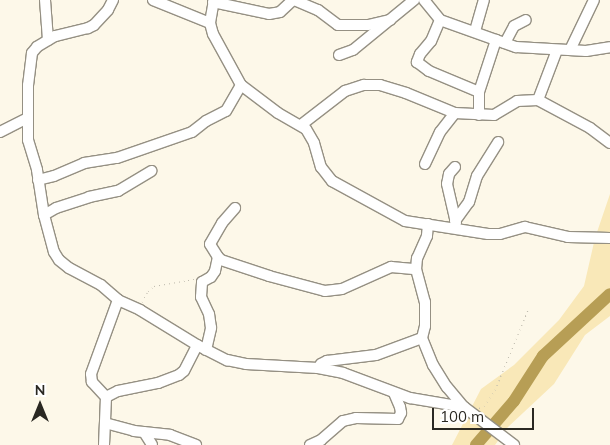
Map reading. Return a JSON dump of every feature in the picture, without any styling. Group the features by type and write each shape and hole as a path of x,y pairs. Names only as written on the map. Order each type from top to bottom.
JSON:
{"street":[{"path":"46,0 48,40"},
{"path":"113,0 104,15 94,25 48,40 37,46 32,53 26,119 28,140 44,215 54,252 60,260 69,268 101,285 118,300 140,310 196,345 227,360 246,364 318,368 343,373 394,393 464,407"},
{"path":"153,0 210,23"},
{"path":"390,20 368,25 340,26 318,10 293,0 280,12 270,14 213,1 210,23 221,52 240,86 278,113 301,125 311,135 321,167 332,181 394,216 406,221 456,225 500,234 521,227 532,227 568,237 610,238"},
{"path":"339,55 354,50 414,0"},
{"path":"424,0 440,20 525,49 586,50 610,46"},
{"path":"475,31 484,0"},
{"path":"570,50 594,0"},
{"path":"440,20 431,41 420,54 417,62 430,71 479,92"},
{"path":"478,115 479,92 500,41 514,26 526,20"},
{"path":"538,100 557,50"},
{"path":"301,125 345,91 364,85 380,85 406,93 455,113 498,114 517,101 538,100 590,128 610,143"},
{"path":"38,180 54,176 84,163 117,158 192,132 206,121 226,111 240,86"},
{"path":"425,164 440,132 455,113"},
{"path":"0,132 26,119"},
{"path":"456,225 469,202 477,176 498,142"},
{"path":"455,167 449,174 447,184 456,225"},
{"path":"44,215 56,208 89,197 118,192 151,171"},
{"path":"234,208 222,223 210,244 221,260 269,276 325,291 342,289 392,267 416,269"},
{"path":"428,224 427,236 417,258 416,269 425,302 425,326 422,338 436,370 464,407 514,445"},
{"path":"206,350 211,328 209,314 202,302 202,282 211,277 215,271 218,257"},
{"path":"104,445 106,397 92,382 92,368 102,339 112,321 118,300"},
{"path":"318,368 321,364 327,362 376,355 422,338"},
{"path":"106,397 122,390 158,383 179,376 184,371 196,345"},
{"path":"310,445 343,421 349,419 398,419 401,413 394,393"},
{"path":"105,423 144,432 170,435 196,445"},
{"path":"144,432 152,445"}],"path":[{"path":"140,310 148,291 154,286 194,279"},
{"path":"464,407 481,408 495,390 528,310"}],"shaded area":[{"path":"610,194 610,316 585,335 554,384 508,427 495,445 452,445 481,389 514,365 559,320 584,286 595,238"}],"waterway":[{"path":"476,445 514,401 543,356 610,294"}]}
